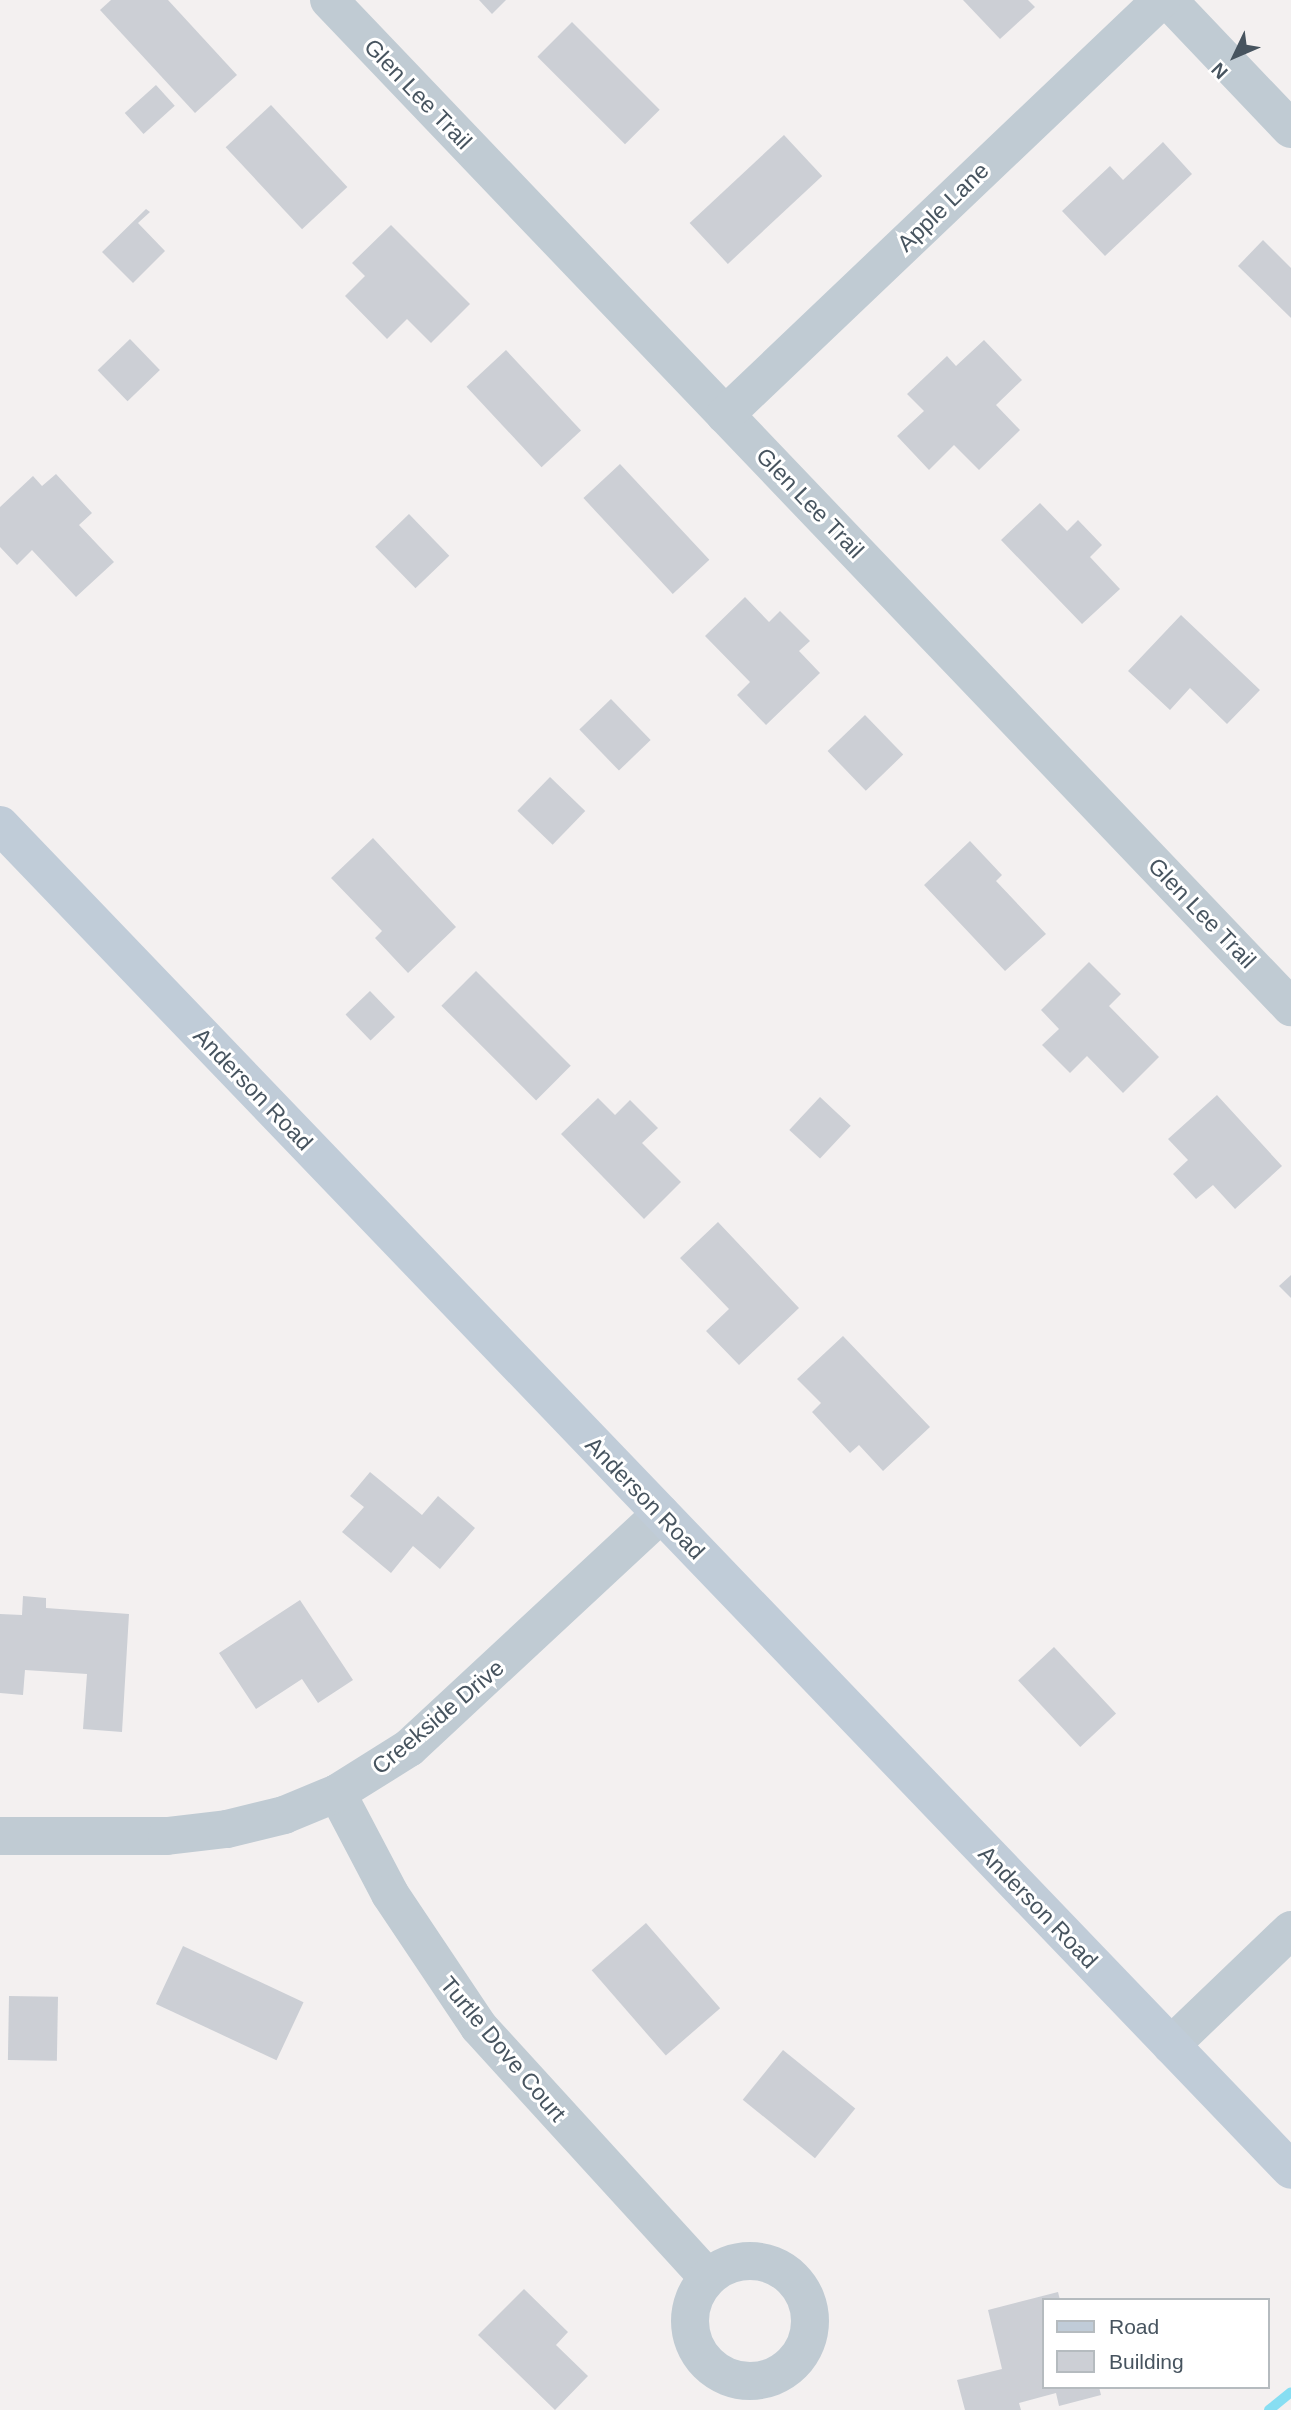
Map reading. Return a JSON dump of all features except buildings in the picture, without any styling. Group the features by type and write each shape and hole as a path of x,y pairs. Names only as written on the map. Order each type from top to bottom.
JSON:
{"street":[{"name":"Glen Lee Trail","path":"329,0 1291,1007"},
{"name":"Apple Lane","path":"725,415 1161,0"},
{"path":"1168,0 1291,129"},
{"name":"Anderson Road","path":"0,825 1291,2169"},
{"name":"Creekside Drive","path":"0,1836 167,1836 227,1829 285,1815 337,1793 366,1777 428,1731 661,1514"},
{"name":"Turtle Dove Court","path":"337,1793 390,1894 479,2027 707,2277"},
{"path":"1171,2045 1291,1930"}],"waterway":[{"path":"1269,2410 1291,2392"}]}
